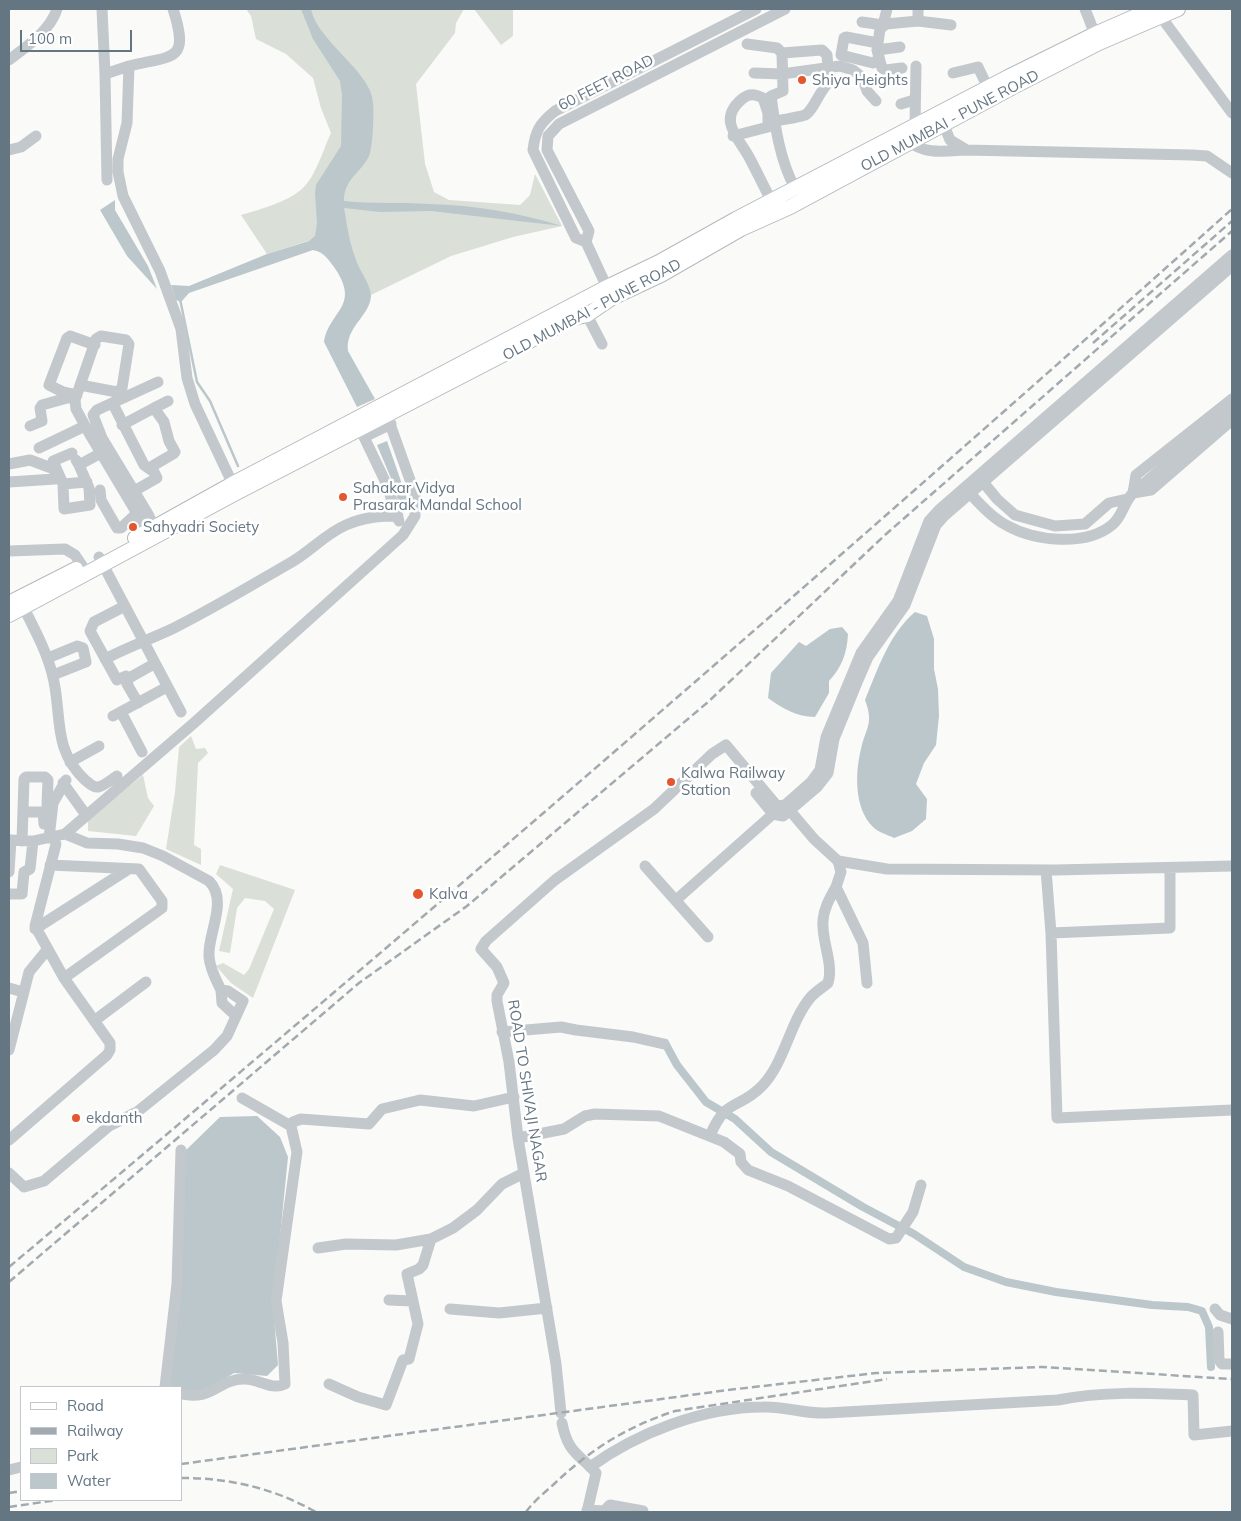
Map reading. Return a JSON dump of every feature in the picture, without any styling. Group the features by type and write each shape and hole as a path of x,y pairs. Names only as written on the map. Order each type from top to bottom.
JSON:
{"main road":[{"name":"OLD MUMBAI - PUNE ROAD","path":"738,224 790,207 908,141 988,88 1156,12 1178,9"},
{"name":"OLD MUMBAI - PUNE ROAD","path":"234,488 357,436 387,415 609,292 659,262 738,224 795,188 915,126 941,118 1097,39"},
{"name":"OLD MUMBAI - PUNE ROAD","path":"9,615 17,603 101,561 234,488 387,415 574,318 587,315 609,292"}],"street":[{"path":"9,60 31,43 53,20 57,9"},
{"path":"102,9 106,180"},
{"path":"105,74 175,55 180,48 182,40 173,9"},
{"name":"60 FEET ROAD","path":"586,242 576,238 533,150 534,136 541,122 550,115 756,9"},
{"name":"60 FEET ROAD","path":"609,292 586,242 589,231 547,150 548,136 556,126 785,9"},
{"path":"886,9 883,25 880,29 878,51 882,68 885,70 902,68"},
{"path":"1085,9 1097,39"},
{"path":"1156,12 1232,113"},
{"path":"862,22 883,25 918,15 951,25"},
{"path":"740,17 746,28"},
{"path":"747,44 776,48 782,53 822,50 827,55 830,82 824,87 811,110 805,114 776,121"},
{"path":"878,51 900,47"},
{"path":"782,53 783,90 771,96 788,176 795,188"},
{"path":"129,66 127,123 118,159 118,172 123,196 163,278 181,329 190,391 234,488"},
{"path":"754,73 782,74 840,66 853,70 862,77 867,91 876,101"},
{"path":"915,126 916,66"},
{"path":"953,73 978,67 988,88"},
{"path":"901,104 914,100"},
{"path":"550,115 556,126"},
{"path":"941,118 950,140 966,150"},
{"path":"9,150 21,147 36,136"},
{"path":"734,136 746,152 772,202"},
{"path":"908,141 917,148 929,152 966,150 1208,156 1232,173"},
{"path":"676,900 811,782 820,770 826,737 850,677 861,653 898,601 927,536 929,521 968,491 1232,255"},
{"path":"981,479 1232,266"},
{"path":"587,315 602,344"},
{"path":"95,344 70,336 67,338 63,360 49,385 63,392 77,393 117,392 122,388 130,344 126,340 102,336 95,344 77,393 76,409 136,514 152,533"},
{"path":"152,533 134,491 102,438 93,415 97,410 158,382"},
{"path":"30,426 42,421 42,406 77,393"},
{"path":"968,491 1003,524 1024,534 1063,539 1095,535 1111,526 1120,517 1130,496 1136,475 1232,399"},
{"path":"122,425 168,401"},
{"path":"113,404 144,465 157,478 134,491"},
{"path":"149,468 174,454 164,422 154,408"},
{"path":"1130,496 1232,409"},
{"path":"32,841 65,834 194,723 403,535 415,516 415,494 387,415"},
{"path":"981,479 997,499 1015,515 1055,526 1085,524 1109,503 1151,490 1232,420"},
{"path":"85,426 53,462 63,484 64,509 89,506 92,487"},
{"path":"357,436 386,483 403,535"},
{"path":"39,448 67,445"},
{"path":"67,445 116,528 121,528 136,514"},
{"path":"79,465 101,453"},
{"path":"9,464 30,460 56,472 55,479 9,482"},
{"path":"36,462 38,480"},
{"path":"63,484 92,487 118,482"},
{"path":"105,659 142,640 173,628 300,558 330,533 348,524 373,516 398,516"},
{"path":"9,551 65,549 75,555 84,570"},
{"path":"101,561 181,712"},
{"path":"17,603 42,641 48,658 53,675 58,728 65,754 76,771 95,787 117,776"},
{"path":"125,606 94,622 90,626 90,631 116,680 126,676 129,678 154,664"},
{"path":"48,658 77,646 83,648 86,656 86,662 82,666 53,675"},
{"path":"129,678 127,684 138,703"},
{"path":"142,752 117,714 167,687"},
{"path":"70,762 99,746"},
{"name":"ROAD TO SHIVAJI NAGAR","path":"590,1467 580,1460 569,1446 561,1418 556,1364 497,1001 504,982 497,967 481,949 486,941 555,880 654,809 712,754 723,747 781,809"},
{"path":"47,805 48,780 45,777 26,777 24,779 23,812 32,841 50,865 127,870 139,869"},
{"path":"9,872 32,841 64,782 86,815"},
{"path":"710,1136 716,1120 727,1108 761,1087 772,1072 802,1011 811,997 828,983 830,969 823,921 825,907 836,887 841,872 838,861 781,809"},
{"path":"9,894 22,894 24,872 30,869 32,841 44,814 23,812"},
{"path":"65,834 87,844 118,844 150,851 214,886 217,900 209,955 212,973 221,990 222,1003 236,1016"},
{"path":"139,869 150,851"},
{"path":"838,861 887,869 1046,870 1232,866"},
{"path":"9,1140 107,1055 110,1050 110,1043 64,978 35,929 34,922 50,865"},
{"path":"645,866 708,937"},
{"path":"1051,933 1170,928 1170,868"},
{"path":"64,978 162,908 162,901 139,869"},
{"path":"35,929 127,870"},
{"path":"1046,870 1051,933 1057,1118 1232,1110"},
{"path":"836,887 863,943 867,982"},
{"path":"9,1050 12,1027 29,972 47,950"},
{"path":"94,1020 146,982"},
{"path":"9,988 23,992"},
{"path":"9,1172 24,1187 44,1182 109,1126 137,1112 214,1050 227,1036 243,1001 228,991 221,990"},
{"path":"502,1032 561,1026 576,1030 633,1037 664,1044"},
{"path":"291,1126 293,1122 301,1119 369,1124 382,1109 420,1100 474,1106 514,1097"},
{"path":"182,1394 199,1397 233,1380 243,1378 276,1386 285,1384 284,1343 276,1301 297,1152 291,1126 242,1098"},
{"path":"518,1138 564,1129 585,1116 595,1114 659,1116 710,1136 740,1154 741,1162 748,1170 788,1186 885,1238 893,1239 913,1212 921,1185"},
{"path":"165,1386 176,1284 181,1150"},
{"path":"318,1248 346,1244 403,1244 431,1239 453,1228 477,1210 502,1184 524,1173"},
{"path":"329,1384 358,1397 386,1405 403,1360 410,1359 418,1324 407,1274 419,1269 423,1265 431,1239"},
{"path":"389,1300 412,1301"},
{"path":"450,1309 498,1314 547,1308"},
{"path":"1215,1309 1220,1315 1232,1319"},
{"path":"1218,1332 1219,1360 1222,1364 1232,1364"},
{"path":"643,1511 610,1505 604,1511 587,1511 596,1477 596,1473 590,1467 631,1440 652,1431 733,1410 760,1407 819,1414 1149,1393 1193,1395 1194,1435 1232,1431"}],"green space":[{"path":"246,9 464,9 456,23 455,33 416,84 425,164 434,192 449,200 520,205 530,195 535,174 562,226 513,237 451,256 371,295 360,270 333,265 322,252 313,250 308,241 267,254 241,215 281,202 302,189 315,170 331,133 321,108 313,78 286,54 256,39 251,16"},
{"path":"474,9 513,9 513,36 501,45"},
{"path":"191,736 196,749 205,748 208,753 198,763 194,845 201,849 201,865 166,849 175,792 179,747"},
{"path":"143,775 148,798 154,806 136,836 88,831 88,820"},
{"path":"220,865 295,890 253,998 231,983 216,966 223,963 244,975 249,969 274,909 265,901 245,898 237,908 230,953 219,951 233,889 216,874"}],"water":[{"path":"301,9 311,9 315,21 323,33 364,80 370,91 373,103 373,130 369,156 347,187 344,201 463,206 530,217 562,226 431,211 380,212 344,208 353,251 371,296 367,310 354,328 348,343 348,351 375,399 357,407 324,342 331,323 344,301 345,292 343,282 336,270 329,260 320,253 313,250 189,293 181,302 176,300 171,285 189,286 267,254 309,241 315,236 317,223 316,185 341,146 342,95 340,81 313,39"},
{"path":"115,200 115,210 148,266 157,289 127,256 100,210"},
{"path":"387,441 411,510 401,511 393,483 377,445"},
{"path":"915,612 927,616 934,639 934,669 938,689 939,716 936,745 924,763 916,784 927,799 926,819 912,831 894,838 875,829 867,819 859,800 857,779 859,758 869,720 865,700 891,641"},
{"path":"842,627 848,634 845,654 829,681 829,693 815,717 808,717 790,711 768,698 771,673 799,642 806,646 830,629"},
{"path":"257,1116 280,1137 288,1157 273,1306 278,1365 267,1376 234,1373 197,1395 182,1390 182,1386 169,1386 185,1151 220,1117"}],"waterway":[{"path":"180,299 197,382 210,401 238,466"},
{"path":"665,1043 677,1065 706,1102 735,1119 771,1152 863,1207 914,1234 964,1267 1006,1282 1056,1292 1152,1305 1188,1307 1202,1311 1209,1327 1211,1367"}],"railway":[{"path":"9,1267 625,743 1232,209"},
{"path":"1093,343 1232,221"},
{"path":"9,1282 359,983 467,906 708,702 885,535 1232,231"},
{"path":"182,1464 728,1390 876,1373 1042,1367 1232,1379"},
{"path":"526,1512 581,1460 610,1440 657,1417 675,1411 887,1379"},
{"path":"182,1478 217,1480 251,1486 284,1497 316,1512"},
{"path":"9,1493 20,1491"},
{"path":"9,1507 50,1501"}],"place":[{"name":"Shiya Heights","path":"802,80"},
{"name":"Sahakar Vidya Prasarak Mandal School","path":"343,497"},
{"name":"Sahyadri Society","path":"133,527"},
{"name":"Kalwa Railway Station","path":"671,782"},
{"name":"Kalva","path":"418,894"},
{"name":"ekdanth","path":"76,1118"}]}
